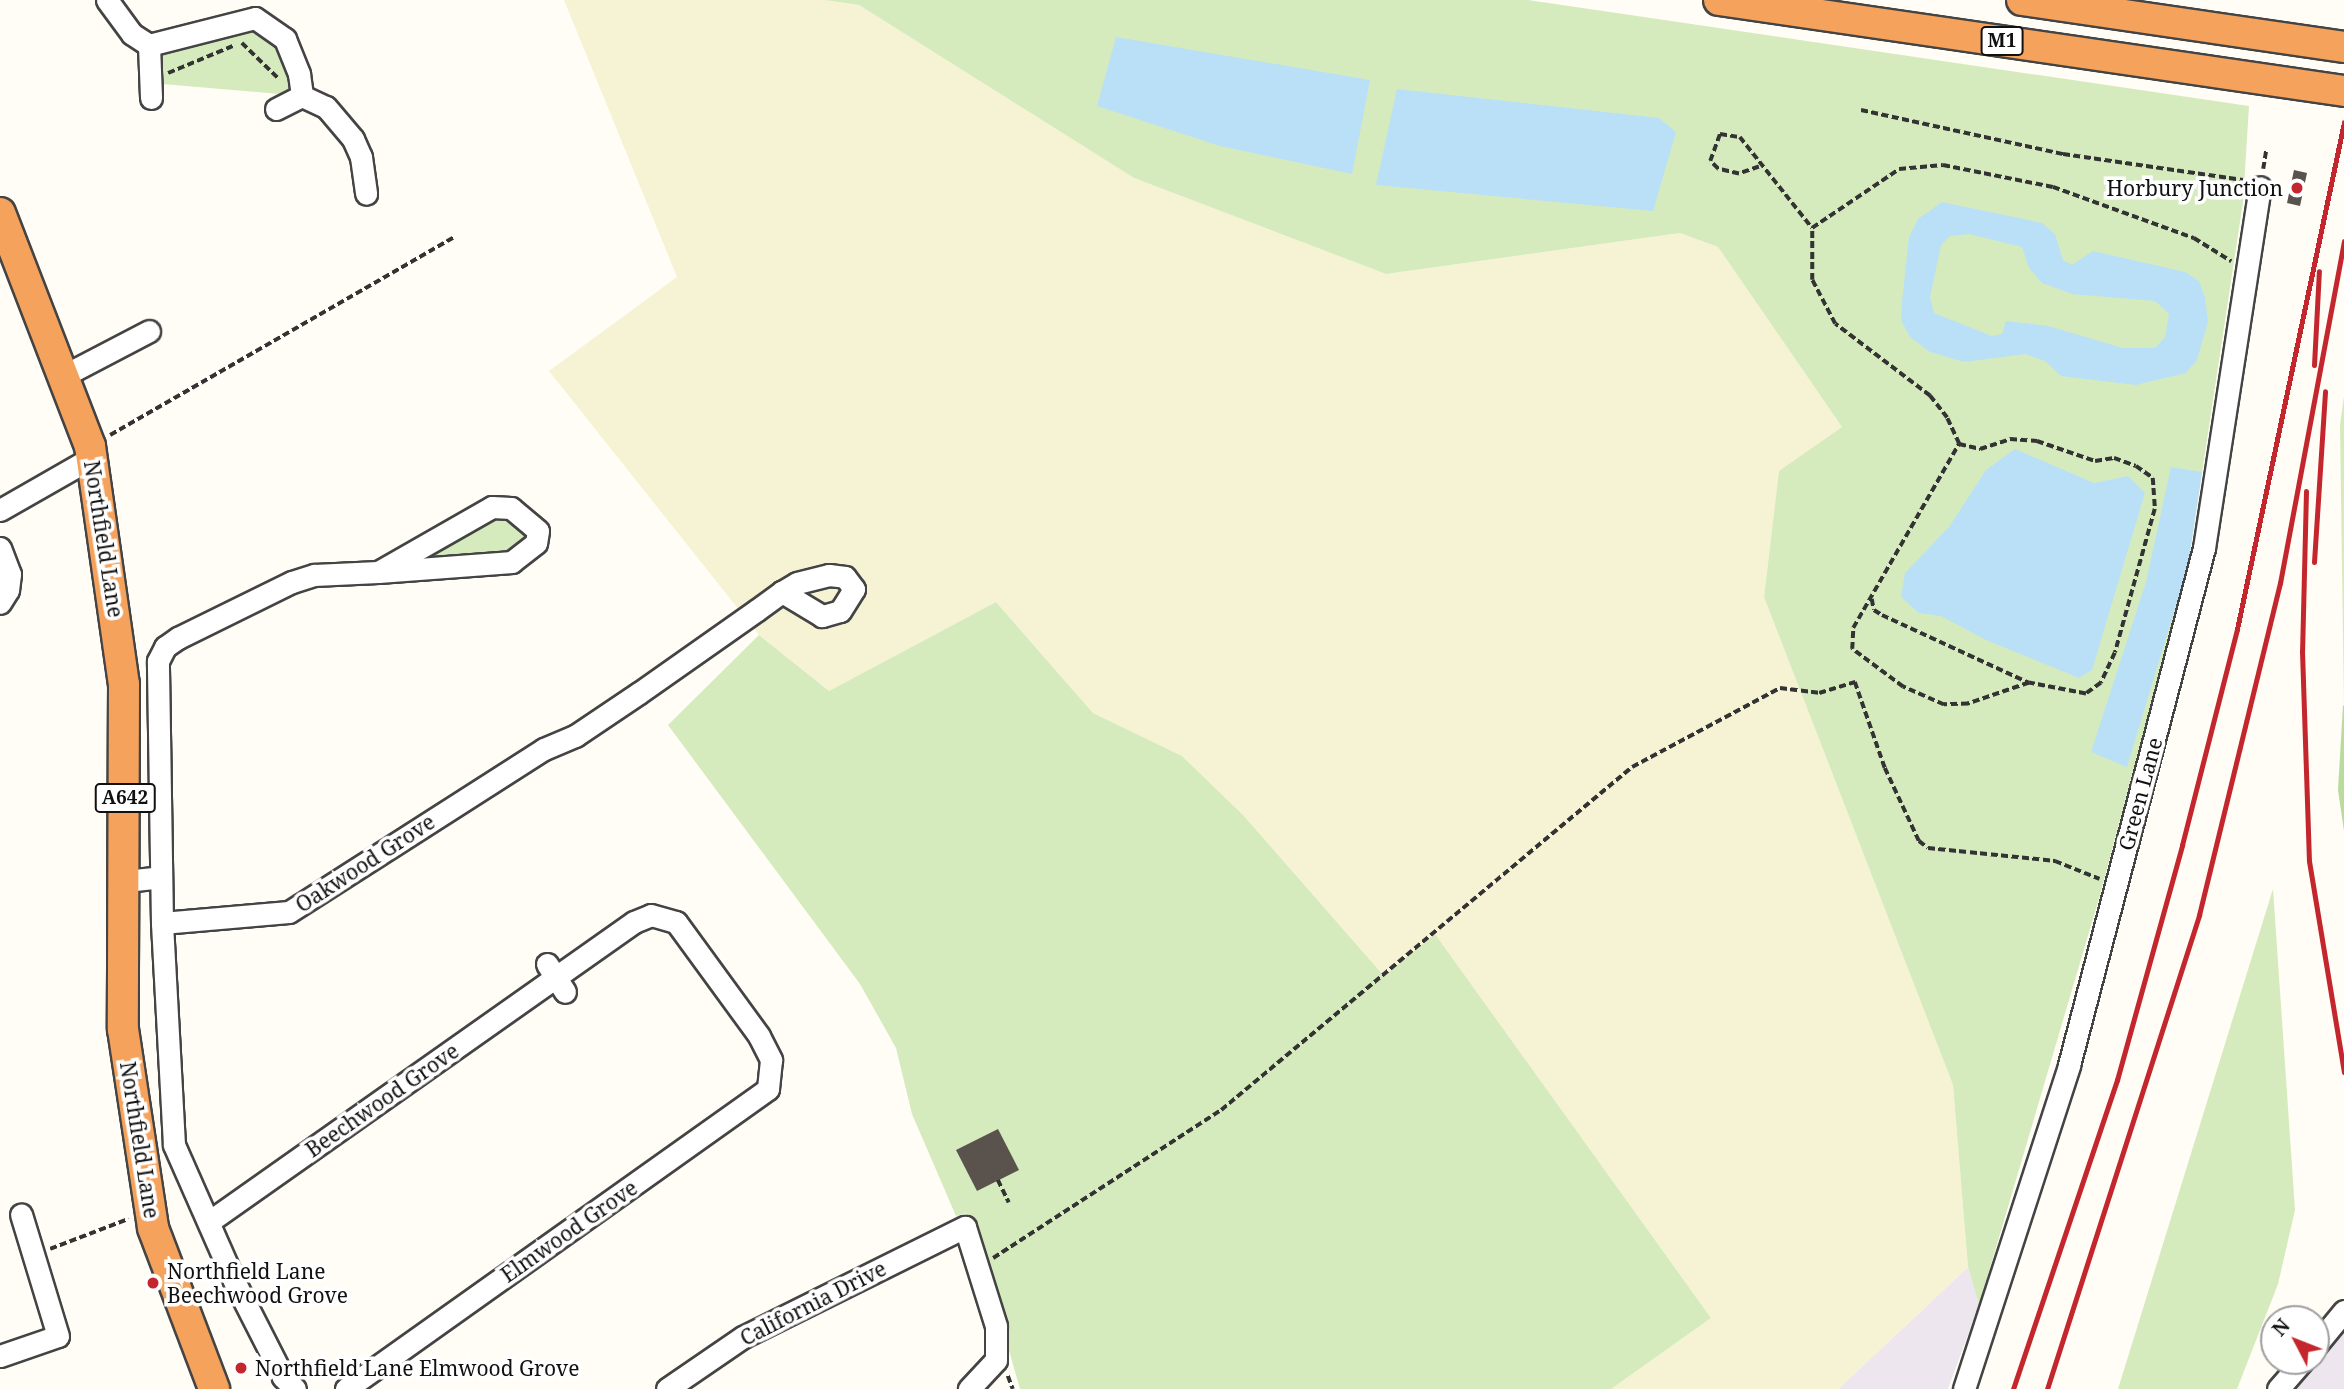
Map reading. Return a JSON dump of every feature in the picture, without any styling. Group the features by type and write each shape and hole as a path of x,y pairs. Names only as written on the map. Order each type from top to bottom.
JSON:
{"highway":[{"name":"M1","path":"1719,0 2344,91"},
{"name":"M1","path":"2022,0 2344,47"},
{"name":"Northfield Lane","path":"0,213 91,452 110,562 124,684 123,1029 153,1227 214,1389"}],"street":[{"path":"107,0 132,34 149,45 255,18 285,39 301,91 326,107 346,128 357,148 366,194"},
{"path":"149,45 151,98"},
{"path":"276,109 301,91"},
{"name":"Green Lane","path":"1964,1389 2069,1065 2204,548 2260,187"},
{"path":"63,376 149,331"},
{"path":"0,510 91,452"},
{"path":"492,507 511,508 538,531 536,543 512,562 378,572 492,507"},
{"path":"0,548 10,574 8,590 0,603"},
{"name":"Northfield Lane","path":"295,1389 283,1377 234,1281 210,1221 174,1145 162,923 158,661 166,647 292,582 314,575 378,572"},
{"name":"Oakwood Grove","path":"162,923 289,912 550,746 575,736 782,592"},
{"path":"125,881 161,877"},
{"name":"Beechwood Grove","path":"210,1221 634,922 651,915 676,922 771,1060"},
{"name":"Elmwood Grove","path":"346,1389 768,1089 771,1060"},
{"path":"0,1356 58,1336 21,1214"},
{"name":"California Drive","path":"667,1389 743,1337 965,1227 980,1267"},
{"path":"969,1389 996,1360 996,1326 980,1267"},
{"path":"2330,1328 2344,1311"},
{"path":"2278,1389 2290,1375"}],"path":[{"path":"149,74 176,72 243,43 284,84 301,91"},
{"path":"1861,110 2063,154 2242,180 2260,187"},
{"path":"1759,167 1739,174 1717,169 1710,161 1720,134 1740,137 1759,167 1812,228 1811,280 1835,324 1930,396 1947,418 1958,444"},
{"path":"1812,228 1899,169 1942,165 2053,187 2194,238 2247,271"},
{"path":"91,452 454,237"},
{"path":"1872,598 1874,610 1882,615 2029,683 2086,694 2101,683 2115,653 2155,509 2153,478 2137,466 2114,458 2095,461 2038,441 2010,439 1980,449 1958,444"},
{"path":"1958,444 1853,628 1852,649 1903,687 1944,705 1968,704 2029,683"},
{"path":"980,1267 1125,1177 1221,1110 1632,767 1780,688 1819,693 1855,682 1885,768 1919,841 1928,848 2055,861 2116,886"},
{"path":"998,1180 1009,1203"},
{"path":"32,1256 132,1218"}],"shaded area":[{"path":"564,0 825,0 859,5 1134,178 1386,274 1680,233 1718,247 1842,427 1779,472 1764,597 1953,1085 1968,1267 1838,1389 1611,1389 1711,1318 1435,934 1384,976 1243,815 1182,756 1093,713 996,602 829,691 759,635 549,371 677,277"},
{"path":"1968,1267 1979,1305 1948,1389 1838,1389"},
{"path":"2344,1311 2344,1389 2286,1389 2296,1375 2330,1375 2330,1330"}],"green space":[{"path":"825,0 1528,0 2249,106 2243,202 2188,565 2100,895 1979,1305 1968,1267 1953,1085 1764,597 1779,471 1842,427 1718,247 1680,233 1386,274 1134,178 859,5"},
{"path":"270,26 302,96 151,83 149,45"},
{"path":"2344,396 2344,706 2340,425"},
{"path":"492,507 538,531 525,555 398,560"},
{"path":"996,602 1093,713 1182,756 1243,815 1384,976 1435,934 1711,1318 1611,1389 1020,1389 983,1260 966,1213 956,1216 912,1114 896,1048 860,984 668,725 759,635 829,691"},
{"path":"2344,706 2344,831 2338,790"},
{"path":"2273,889 2295,1210 2278,1284 2270,1305 2260,1305 2260,1330 2237,1389 2118,1389"}],"water":[{"path":"1116,37 1370,80 1352,174 1220,146 1097,106"},
{"path":"1397,89 1659,118 1676,132 1653,211 1376,185"},
{"path":"1942,202 2042,223 2055,234 2063,260 2072,265 2093,251 2185,272 2199,281 2205,297 2208,322 2197,360 2186,373 2136,385 2061,376 2045,361 2025,354 1964,362 1930,352 1910,337 1901,320 1909,237 1918,219","holes":["1969,234 2022,247 2029,268 2042,283 2072,294 2155,301 2169,314 2165,337 2155,348 2123,348 2048,326 2006,321 2002,334 1992,336 1934,313 1930,297 1941,245 1950,236"]},
{"path":"2015,449 2094,483 2128,476 2145,493 2092,670 2079,678 1986,640 1941,616 1919,613 1901,597 1905,573 1949,527 1986,470"},
{"path":"2171,467 2202,472 2188,565 2127,767 2091,752 2146,582"}],"building":[{"name":"Horbury Junction","path":"2294,170 2307,173 2300,206 2287,203"},
{"path":"998,1129 1019,1170 977,1191 956,1150"}],"railway":[{"path":"2013,1389 2117,1080 2182,845 2237,629 2344,122"},
{"path":"2047,1389 2199,915 2280,583 2344,241"},
{"path":"2314,365 2319,271"},
{"path":"2314,562 2325,391"},
{"path":"2306,491 2302,651 2309,861 2344,1072"}],"place":[{"name":"Horbury Junction","path":"2297,188"},
{"name":"Northfield Lane Beechwood Grove","path":"153,1283"},
{"name":"Northfield Lane Elmwood Grove","path":"241,1368"}]}
